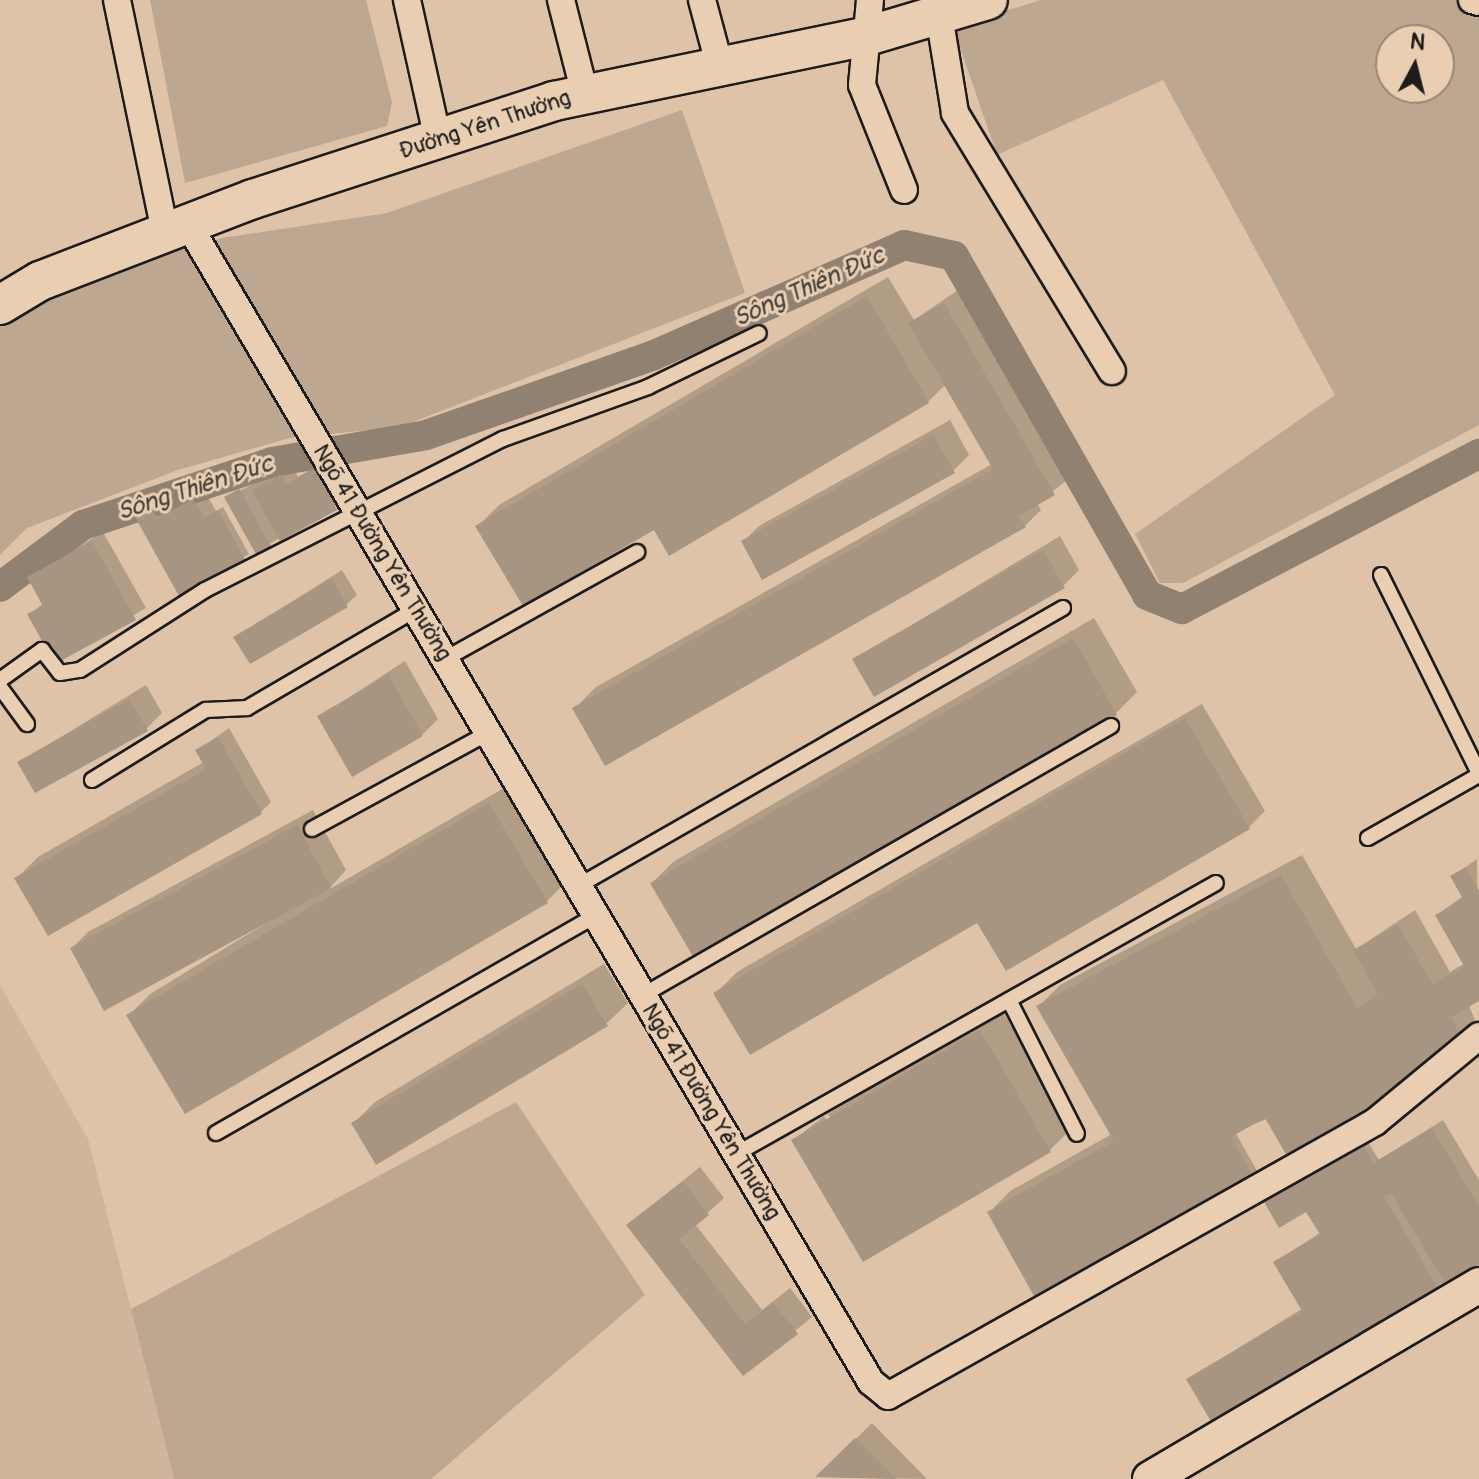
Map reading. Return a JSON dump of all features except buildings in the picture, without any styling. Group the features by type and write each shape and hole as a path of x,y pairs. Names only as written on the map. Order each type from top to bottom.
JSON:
{"main road":[{"name":"Đường Yên Thường","path":"0,305 40,281 177,230 438,140 585,94 720,67 869,18 939,15 988,0"}],"street":[{"name":"Ngõ 41 Đường Yên Thường","path":"117,0 177,230 302,418 871,1382 888,1396 1375,1122 1479,1036"},
{"path":"407,0 438,140"},
{"path":"561,0 585,94"},
{"path":"702,0 720,67"},
{"path":"1472,0 1479,2"},
{"path":"939,15 955,113 1112,371"},
{"path":"869,18 862,85 904,190"},
{"path":"1150,1479 1479,1285"}],"lane":[{"path":"0,680 42,650 60,673 80,670 205,590 503,439 648,387 759,333"},
{"path":"445,659 637,552"},
{"path":"1368,838 1479,774 1381,575"},
{"path":"578,886 1063,608"},
{"path":"92,780 206,710 247,708 415,610"},
{"path":"0,687 27,724"},
{"path":"643,995 1111,726"},
{"path":"312,829 488,733"},
{"path":"736,1154 1216,883"},
{"path":"216,1133 595,916"},
{"path":"1009,1000 1077,1134"}],"shaded area":[{"path":"150,0 366,0 392,102 387,126 185,183"},
{"path":"1041,0 1479,0 1479,425 1183,583 1160,583 1135,534 1335,395 1163,80 997,155 953,27"},
{"path":"682,110 745,293 400,427 290,438 178,470 27,528 0,555 0,317 45,290 222,238 387,213"},
{"path":"0,985 88,1139 174,1479 0,1479"},
{"path":"516,1102 645,1295 431,1479 174,1479 131,1309"}],"waterway":[{"name":"Sông Thiên Đức","path":"0,587 83,525 272,462 426,435 654,355 904,245 954,256 1147,595 1182,609 1479,454"}]}
